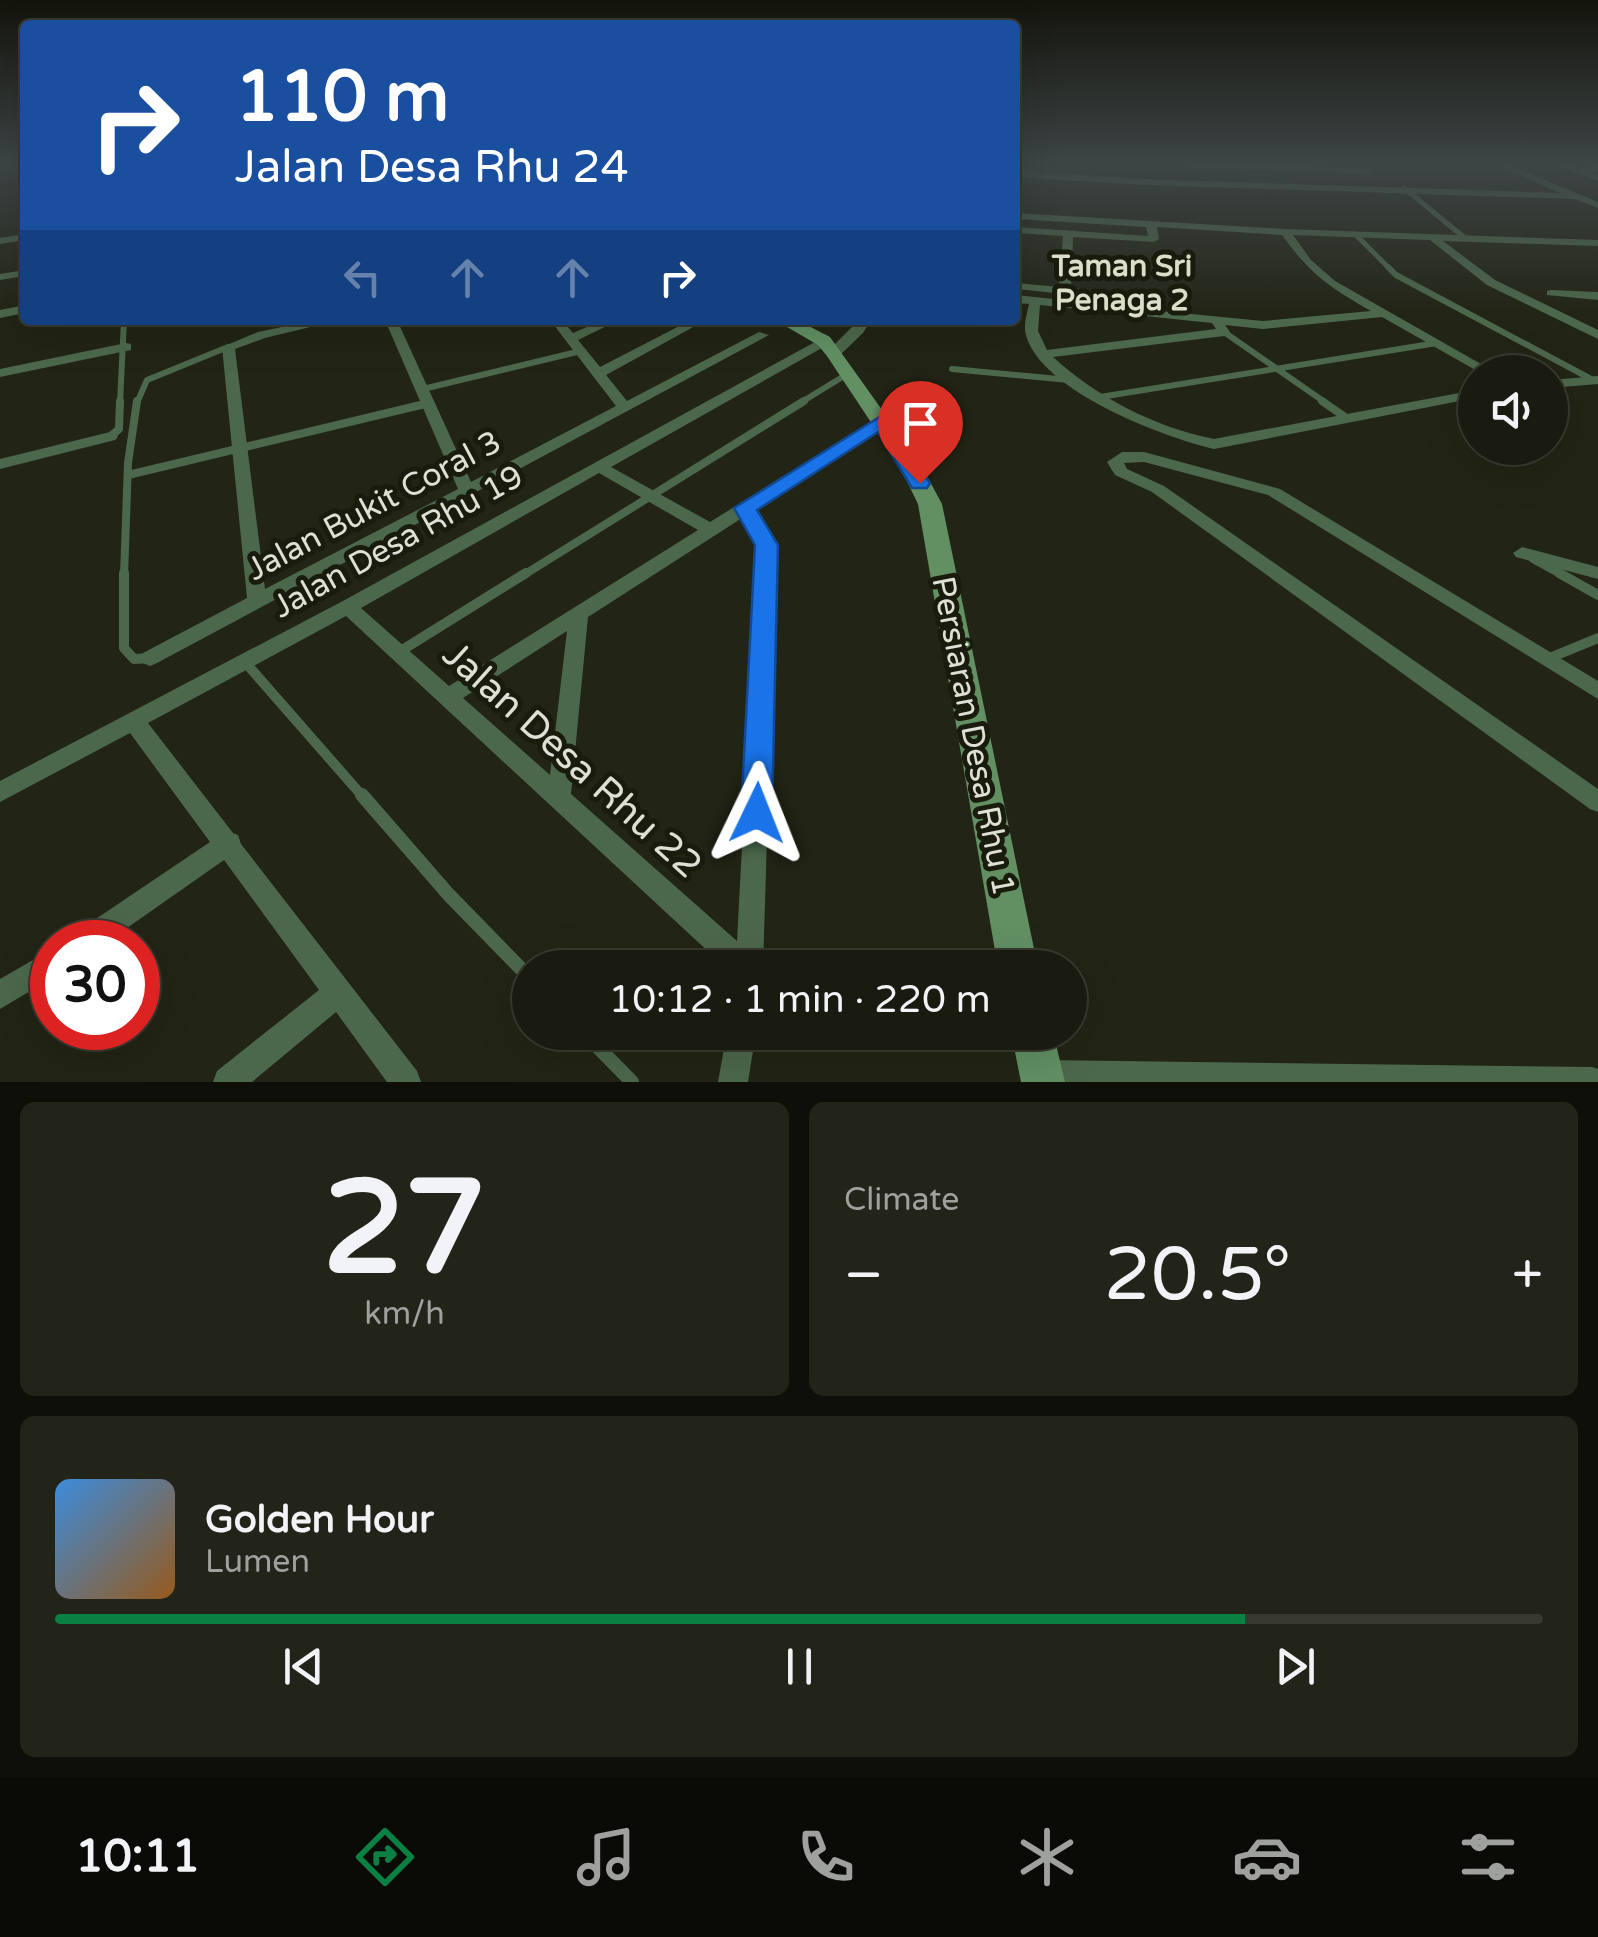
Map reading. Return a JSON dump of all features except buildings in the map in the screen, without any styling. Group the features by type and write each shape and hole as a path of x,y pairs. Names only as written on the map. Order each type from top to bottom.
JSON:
{"street":[{"path":"1020,216 1151,226 1598,243"},
{"path":"1020,230 1154,240 1151,226"},
{"path":"1285,232 1307,262 1331,283 1458,356"},
{"path":"1065,290 1068,234"},
{"path":"1434,238 1461,266 1598,335"},
{"path":"1020,286 1137,298 1144,302 1144,313"},
{"path":"1551,294 1598,296"},
{"path":"1020,300 1220,326"},
{"path":"1035,301 1030,330 1045,354 1071,380 1189,440 1214,444 1458,397"},
{"path":"1045,354 1220,326 1295,325 1385,313"},
{"path":"257,604 228,347 309,325"},
{"path":"393,325 466,489"},
{"path":"560,325 625,408"},
{"path":"572,338 602,325"},
{"path":"598,374 691,325"},
{"path":"791,325 836,355"},
{"name":"Jalan Desa Rhu 19","path":"0,792 348,607 598,466 836,355 862,325"},
{"name":"Jalan Bukit Coral 3","path":"150,658 762,336"},
{"path":"0,373 126,347"},
{"name":"Persiaran Desa Rhu 1","path":"836,355 930,504 1015,950"},
{"path":"1568,382 1596,380"},
{"path":"446,698 881,422"},
{"path":"0,464 110,437"},
{"path":"1598,690 1274,492 1144,458 1122,457 1115,462 1121,472 1158,489 1598,802"},
{"path":"598,466 712,530"},
{"path":"745,508 766,545 749,950"},
{"path":"1522,553 1598,573"},
{"name":"Jalan Desa Rhu 22","path":"348,607 728,950"},
{"path":"560,799 578,617"},
{"path":"133,720 406,1082"},
{"path":"117,920 229,843"},
{"path":"0,996 30,977"},
{"path":"228,1082 339,992"},
{"path":"732,1082 738,1050"},
{"path":"1036,1050 1042,1078 1592,1082"}],"lane":[{"path":"1435,213 1464,238"},
{"path":"1355,234 1396,275 1596,380"},
{"path":"110,437 118,430 124,325"},
{"path":"1220,326 1344,417"},
{"path":"1100,398 1437,344"},
{"path":"150,658 134,659 124,648 128,475 139,388 148,380 228,347"},
{"path":"128,475 240,448 581,352"},
{"path":"397,654 652,495 836,355"},
{"path":"952,369 1071,380"},
{"path":"1522,553 1598,595"},
{"path":"1546,659 1598,638"},
{"path":"245,662 450,895 512,959"},
{"path":"601,1050 632,1082"}],"district":[{"name":"Taman Sri Penaga 2","path":"1122,283"}],"route":[{"path":"757,813 766,545 745,508 881,422 920,483"}]}
